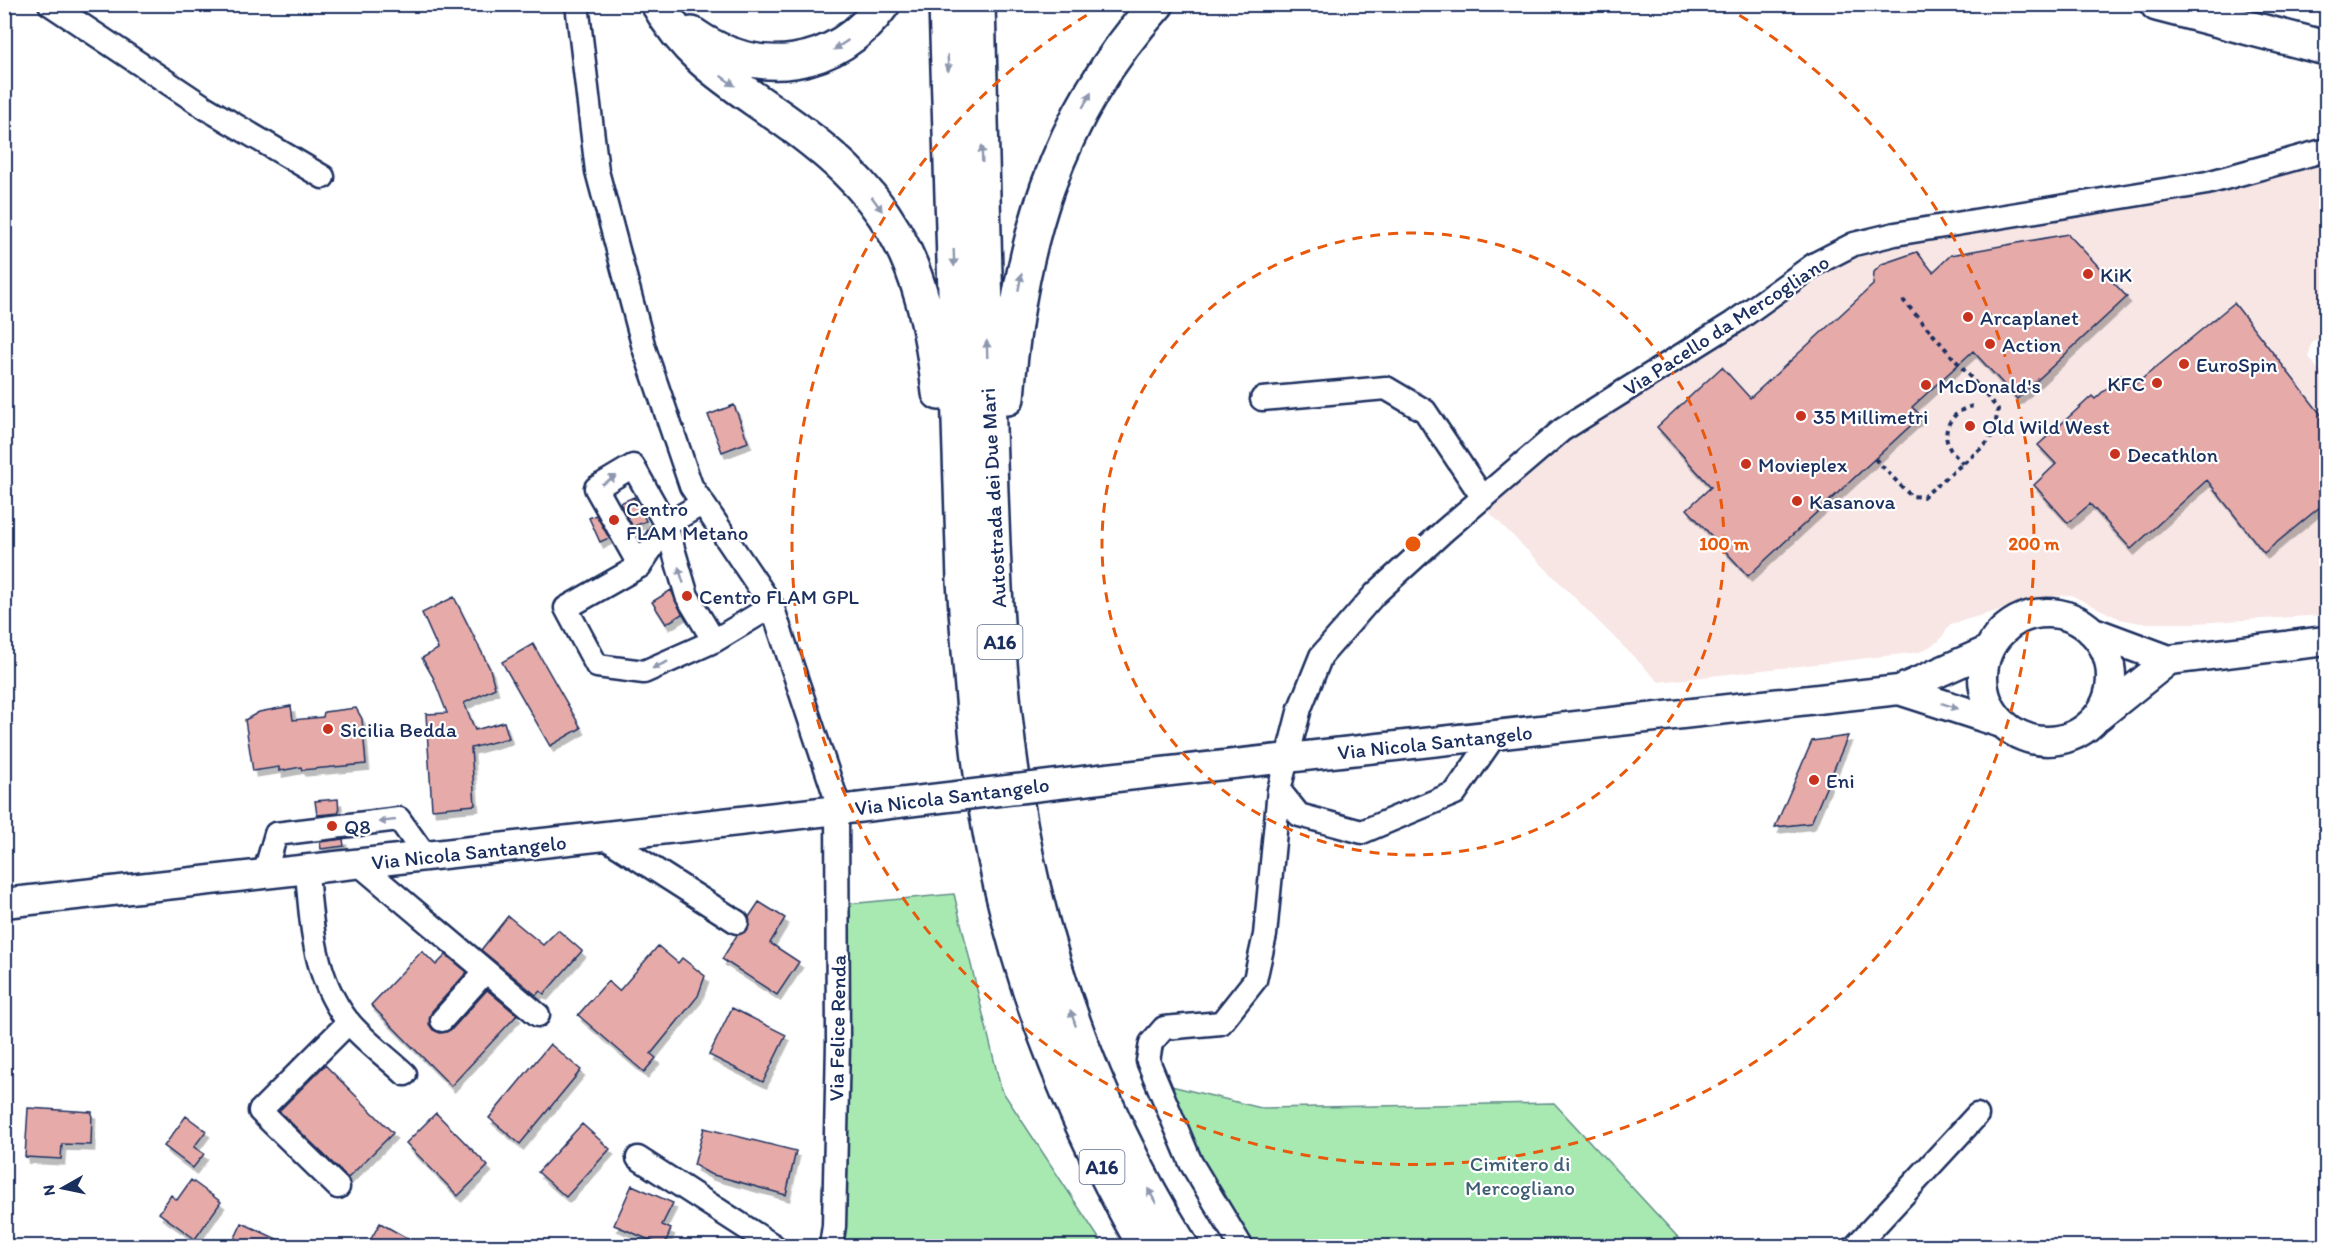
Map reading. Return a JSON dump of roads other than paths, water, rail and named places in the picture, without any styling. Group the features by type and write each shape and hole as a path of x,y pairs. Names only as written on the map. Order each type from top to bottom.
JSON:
{"highway":[{"path":"659,6 682,27 720,51 741,59 784,62 831,51 864,27 883,4"},
{"name":"Autostrada dei Due Mari","path":"946,4 963,558 970,671 979,761 1002,890 1022,967 1063,1084 1116,1197 1145,1246"},
{"name":"Autostrada dei Due Mari","path":"978,4 991,489 996,578 1011,755 1032,885 1053,961 1091,1069 1114,1123 1181,1246"},
{"path":"1032,885 1022,753 1008,488 1007,398 1014,317 1031,236 1061,151 1096,82 1120,47 1157,4"},
{"path":"2157,4 2326,48"},
{"path":"659,6 676,34 693,54 814,140 860,182 894,228 915,277 932,337 939,392 952,662 962,764 973,829 987,893 1009,970 1032,1027 1063,1084"},
{"path":"2276,35 2326,39"}],"main road":[{"name":"Via Nicola Santangelo","path":"2001,723 1990,707 1983,688 1983,669 1989,650 2007,627 2015,621 2034,614 2054,613 2073,618 2091,631 2169,660 2326,641"},
{"name":"Via Nicola Santangelo","path":"2091,631 2106,656 2110,685 2104,704 2094,720"},
{"name":"Via Nicola Santangelo","path":"4,903 307,871 1108,778 1899,690 1989,650"},
{"name":"Via Nicola Santangelo","path":"1899,690 2001,723 2019,735 2040,741 2060,740 2078,733 2169,660"}],"street":[{"path":"50,4 206,108 323,177"},
{"name":"Via Felice Renda","path":"578,4 597,171 644,348 691,486 772,606 821,752 847,809 834,1226 831,1246"},
{"name":"Via Pacello da Mercogliano","path":"1241,1246 1191,1163 1148,1061 1151,1042 1164,1029 1221,1023 1255,980 1265,934 1279,790 1300,708 1321,656 1376,594 1562,430 1733,322 1815,264 1854,244 1895,234 2207,183 2326,150"},
{"path":"1262,399 1386,388 1425,411 1483,498"},
{"path":"640,566 596,488 633,466 666,525 687,596 714,641"},
{"path":"703,503 666,525 640,566 566,608 597,666 644,672 714,641 772,606"},
{"path":"1279,790 1299,815 1362,832 1455,793 1495,735"},
{"path":"264,875 276,834 332,826 399,819 426,857"},
{"path":"604,837 737,922"},
{"path":"359,864 538,1015"},
{"path":"307,871 311,924 320,971 331,996 349,1022 405,1074"},
{"path":"442,1020 485,972"},
{"path":"338,1187 260,1111 349,1022"},
{"path":"1856,1246 1977,1115"},
{"path":"638,1158 774,1246"}],"place":[{"name":"KiK","path":"2088,274"},
{"name":"Arcaplanet","path":"1968,317"},
{"name":"Action","path":"1990,344"},
{"name":"EuroSpin","path":"2184,364"},
{"name":"KFC","path":"2157,383"},
{"name":"McDonald's","path":"1926,385"},
{"name":"35 Millimetri","path":"1801,416"},
{"name":"Old Wild West","path":"1970,426"},
{"name":"Decathlon","path":"2115,454"},
{"name":"Movieplex","path":"1746,464"},
{"name":"Kasanova","path":"1797,501"},
{"name":"Centro FLAM Metano","path":"614,520"},
{"name":"Centro FLAM GPL","path":"687,596"},
{"name":"Sicilia Bedda","path":"328,729"},
{"name":"Eni","path":"1814,780"},
{"name":"Q8","path":"332,826"}],"park label":[{"name":"Cimitero di Mercogliano","path":"1520,1175"}]}
